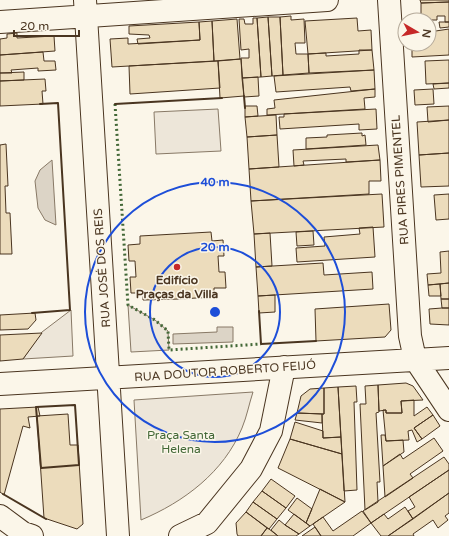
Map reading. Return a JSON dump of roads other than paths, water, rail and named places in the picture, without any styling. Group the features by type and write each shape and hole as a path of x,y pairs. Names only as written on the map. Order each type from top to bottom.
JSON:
{"street":[{"path":"0,22 85,8 326,0"},
{"name":"RUA PIRES PIMENTEL","path":"389,0 409,318 415,359"},
{"name":"RUA JOSÉ DOS REIS","path":"85,8 118,536"},
{"name":"RUA DOUTOR ROBERTO FEIJÓ","path":"0,384 449,358"},
{"path":"415,359 449,410"},
{"path":"193,533 207,523 251,469 271,431 284,367"},
{"path":"433,386 449,370"},
{"path":"0,516 25,535"}],"place":[{"name":"Edifício Praças da Villa","path":"177,267"}],"park label":[{"name":"Praça Santa Helena","path":"181,442"}]}
